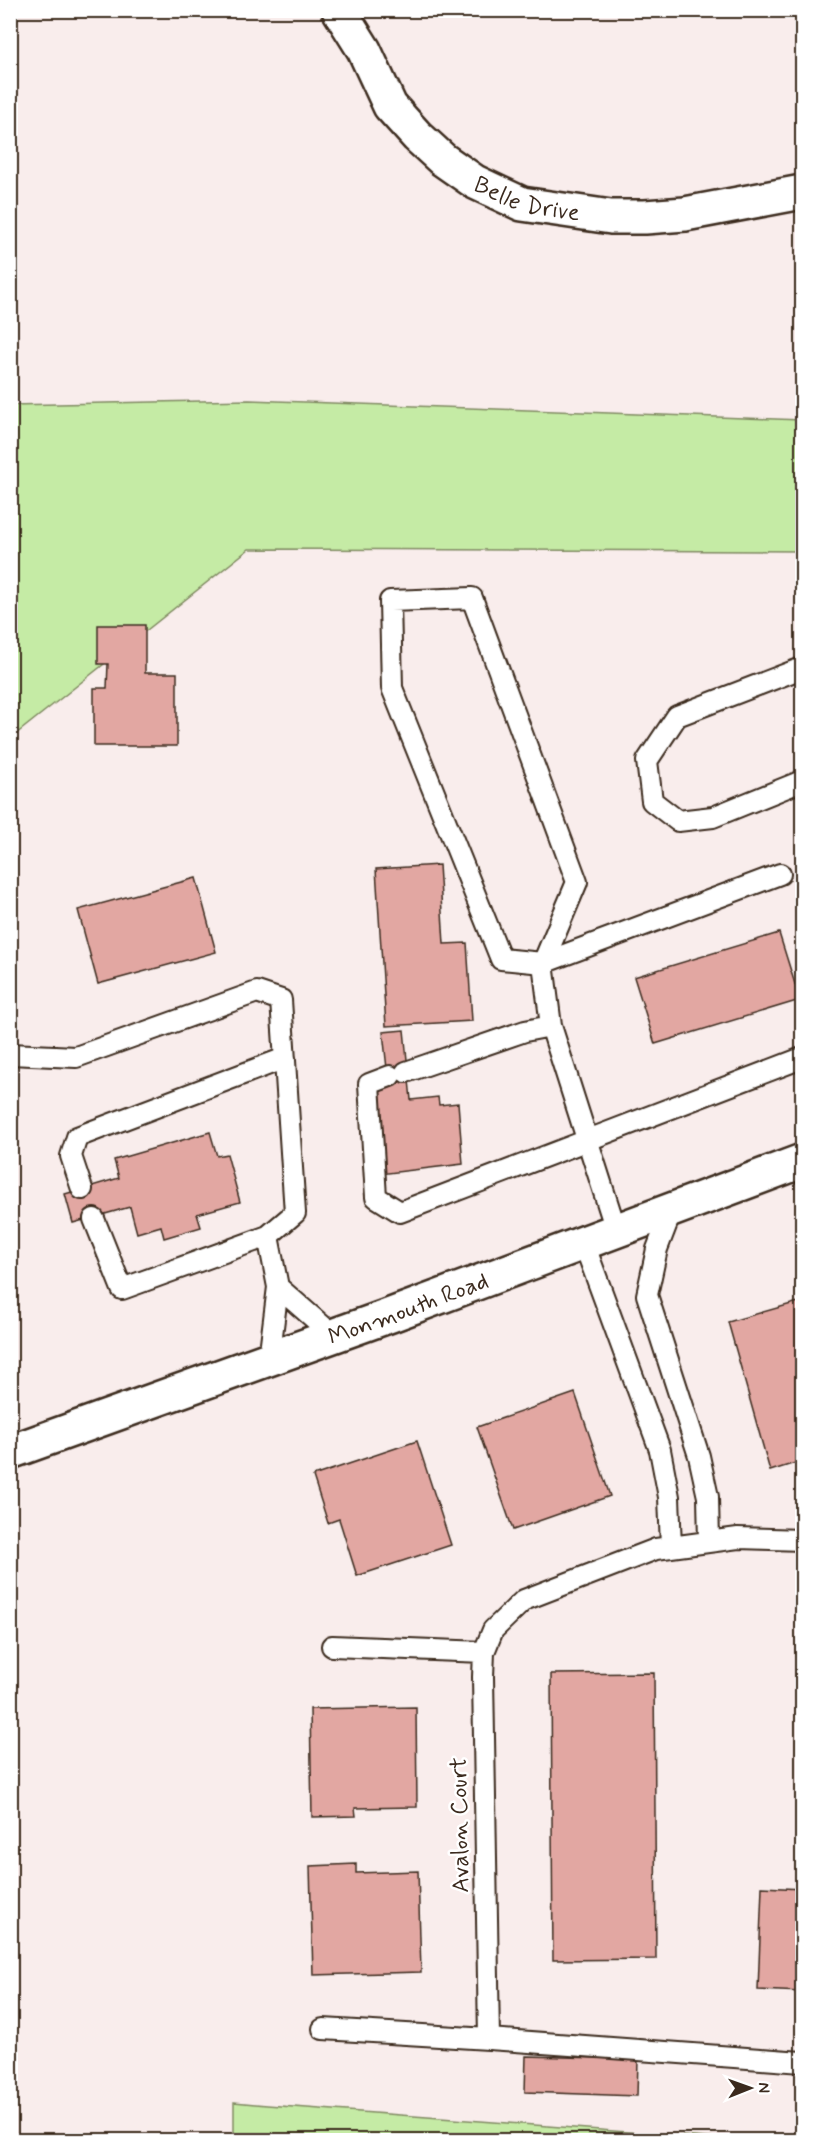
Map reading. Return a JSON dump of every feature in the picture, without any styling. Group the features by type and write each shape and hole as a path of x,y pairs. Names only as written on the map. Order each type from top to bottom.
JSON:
{"main road":[{"name":"Belle Drive","path":"339,10 364,50 390,106 417,136 442,159 475,182 522,204 611,217 645,217 685,214 802,192"},
{"name":"Monmouth Road","path":"10,1452 334,1336 802,1161"}],"lane":[{"path":"616,1230 551,1026 543,963 577,882 472,598 390,601 392,688 501,959 543,963 780,874"},
{"path":"802,668 677,716 647,761 652,801 678,821 713,817 802,781"},
{"path":"10,1054 76,1057 257,992 281,1000 295,1213 267,1236 122,1289 94,1219"},
{"path":"551,1026 525,1031 369,1084 376,1197 400,1212 802,1058"},
{"path":"82,1189 71,1156 76,1137 285,1058"},
{"path":"672,1210 654,1259 647,1295 699,1456 708,1497 709,1542"},
{"path":"267,1236 278,1287 269,1359"},
{"path":"583,1241 660,1450 669,1497 671,1547"},
{"path":"278,1287 334,1336"},
{"name":"Avalon Court","path":"489,2039 484,1652 493,1630 524,1600 656,1549 738,1538 802,1540"},
{"path":"332,1646 484,1652"},
{"path":"323,2029 802,2062"}],"green space":[{"path":"249,400 802,420 802,551 249,549 11,738 11,405"},
{"path":"234,2102 267,2105 733,2140 234,2140"}],"building":[{"path":"98,625 145,625 145,673 177,673 177,746 94,746 94,688 107,688 108,664 98,664"},
{"path":"439,865 444,944 467,943 472,1021 386,1026 376,869"},
{"path":"196,878 216,952 98,984 78,910"},
{"path":"779,933 800,1000 655,1044 634,977"},
{"path":"404,1030 411,1100 438,1097 439,1105 458,1103 463,1164 380,1174 371,1089 389,1087 383,1032"},
{"path":"210,1132 217,1156 227,1154 240,1202 197,1214 201,1227 164,1238 161,1226 137,1233 130,1207 73,1223 65,1194 119,1178 114,1160"},
{"path":"802,1301 802,1461 770,1471 728,1322"},
{"path":"575,1393 610,1496 513,1530 477,1427"},
{"path":"417,1441 451,1545 357,1576 339,1519 328,1523 313,1476"},
{"path":"654,1673 656,1959 553,1960 551,1674"},
{"path":"416,1707 417,1807 355,1808 356,1816 312,1817 310,1709"},
{"path":"356,1864 356,1873 418,1871 421,1972 313,1975 310,1866"},
{"path":"762,1887 802,1889 802,1992 758,1990"},
{"path":"526,2056 638,2059 637,2096 525,2092"}]}
